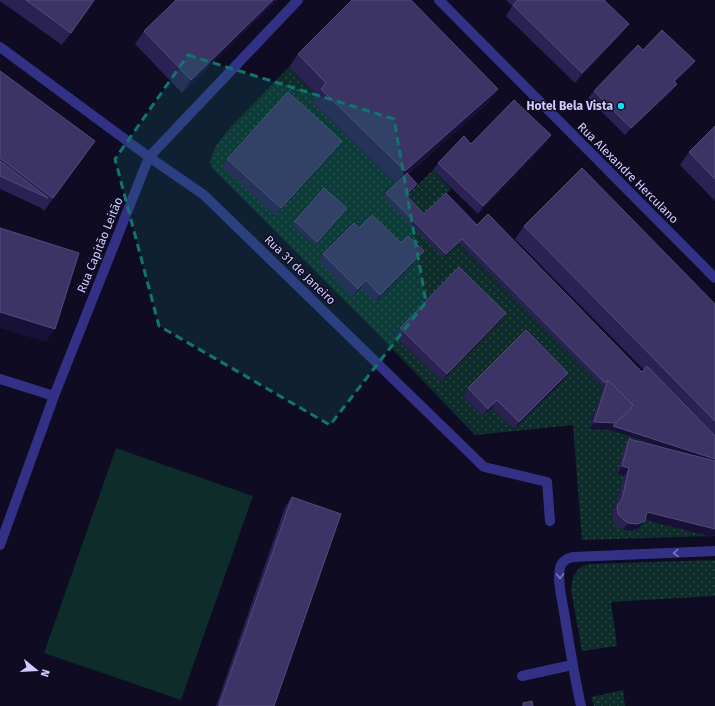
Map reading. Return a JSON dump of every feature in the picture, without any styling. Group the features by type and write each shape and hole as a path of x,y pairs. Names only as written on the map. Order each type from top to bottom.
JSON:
{"street":[{"name":"Rua Capitão Leitão","path":"0,545 54,396 149,157 298,0"},
{"name":"Rua Alexandre Herculano","path":"439,0 715,278"},
{"name":"Rua 31 de Janeiro","path":"0,48 149,157 204,195 484,467 547,482 550,521"},
{"path":"0,379 54,396"},
{"path":"581,706 572,665 560,590 560,568 567,558 715,551"},
{"path":"522,676 572,665"}],"highlighted area":[{"path":"188,55 394,119 426,302 330,425 159,326 115,159"}],"green space":[{"path":"289,67 317,95 312,102 396,184 383,197 459,243 603,387 589,429 611,430 715,464 715,536 582,540 573,425 475,435 375,331 212,168 210,161 216,146 228,130"},
{"path":"433,170 451,189 421,218 403,199"},
{"path":"116,448 253,496 181,700 44,653"},
{"path":"715,560 715,596 611,602 617,646 582,651 571,590 573,577 579,568 588,564"},
{"path":"623,690 625,706 594,706 591,697"}],"building":[{"path":"26,0 94,0 71,33"},
{"path":"176,0 273,0 191,80 144,31"},
{"path":"352,0 411,0 498,89 405,171 321,89 326,83 298,54"},
{"path":"518,0 604,0 629,24 582,73 513,5"},
{"path":"662,30 695,61 674,81 677,84 631,128 594,91 638,45 643,50"},
{"path":"0,71 95,141 53,198 0,158"},
{"path":"288,92 342,141 281,208 227,159"},
{"path":"514,100 551,135 483,206 438,163 464,136 471,144"},
{"path":"715,126 715,179 689,152"},
{"path":"0,161 48,198 0,176"},
{"path":"582,168 715,304 715,421 524,226"},
{"path":"407,173 417,184 406,195 424,214 446,193 477,225 488,214 642,372 647,366 715,436 715,459 613,426 631,409 630,408 633,405 608,380 605,383 462,239 446,254 386,193"},
{"path":"324,188 347,208 317,242 295,221"},
{"path":"372,215 401,243 408,236 424,251 380,295 366,280 358,289 323,254 354,223 359,228"},
{"path":"0,228 79,253 55,329 0,312"},
{"path":"459,267 506,313 447,374 400,328"},
{"path":"526,330 568,373 519,422 497,400 488,409 468,388"},
{"path":"608,380 633,405 616,423 594,422"},
{"path":"629,439 715,461 715,529 647,512 645,521 637,524 628,523 618,514 617,506 622,499 629,468 622,466"},
{"path":"292,497 341,514 274,706 219,706"},
{"path":"532,701 533,706 523,706 523,703"}],"place":[{"name":"Hotel Bela Vista","path":"621,106"}]}
